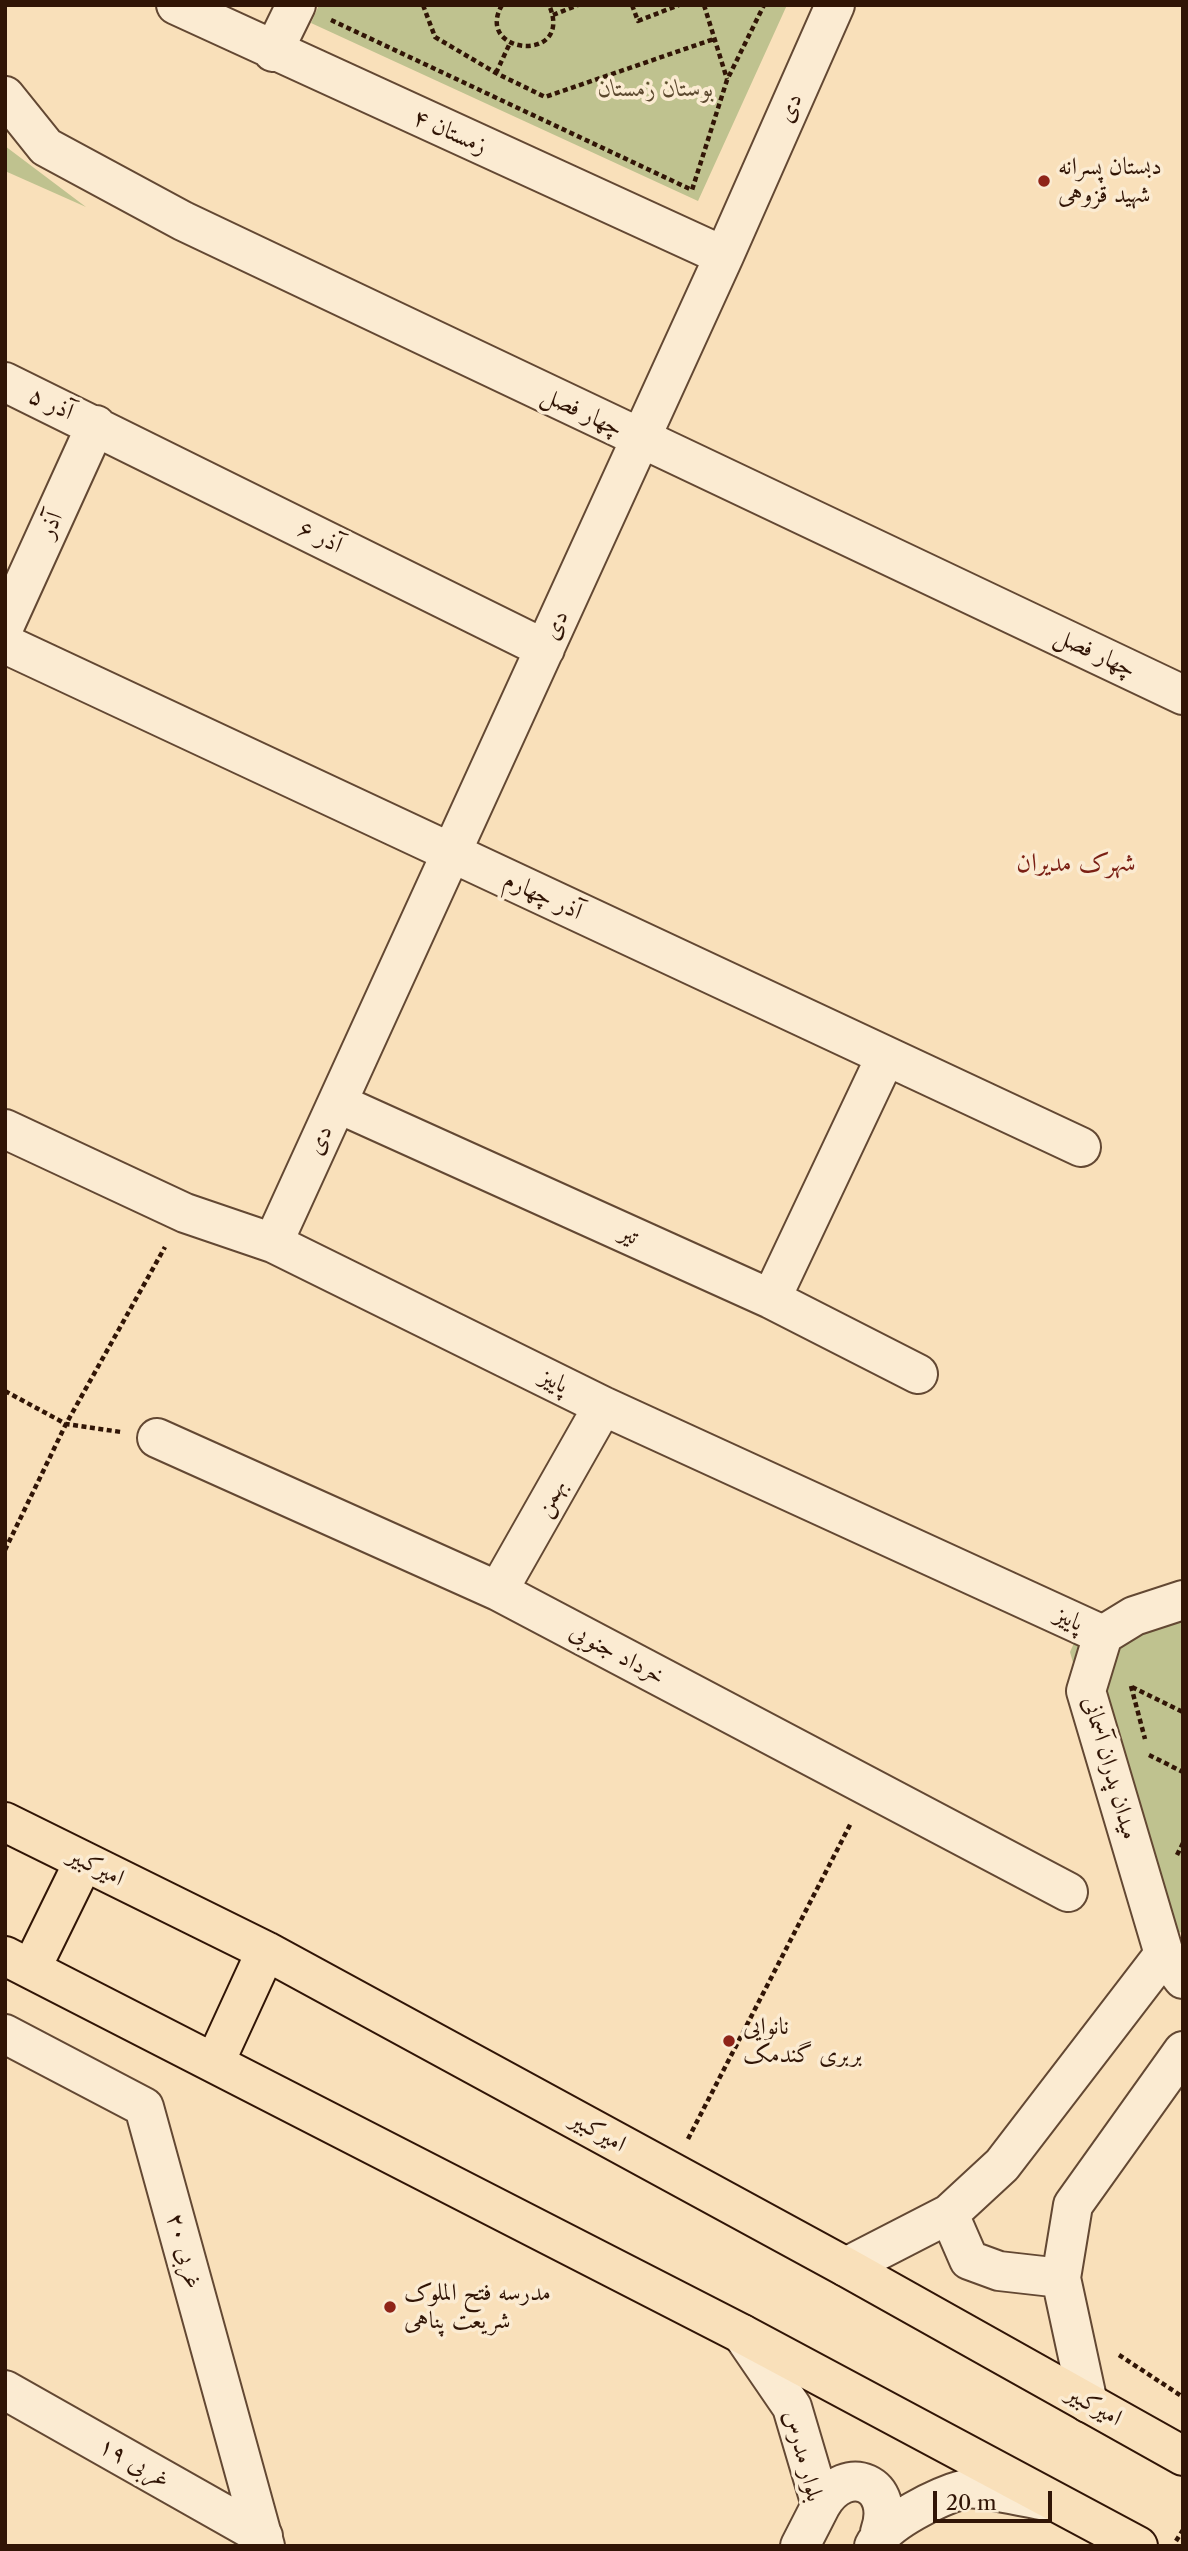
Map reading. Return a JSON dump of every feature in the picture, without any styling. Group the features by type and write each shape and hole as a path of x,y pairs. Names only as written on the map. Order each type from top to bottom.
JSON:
{"main road":[{"name":"امیرکبیر","path":"5,1822 266,1951 846,2267 1183,2456"},
{"path":"84,1861 18,1962 742,2334 1138,2546"},
{"path":"215,2062 266,1951"}],"street":[{"name":"زمستان ۴","path":"176,5 273,52 724,257"},
{"name":"دی","path":"273,1243 449,852 724,257 835,5"},
{"path":"273,52 311,12"},
{"name":"چهار فصل","path":"5,96 46,147 171,215 640,440 1183,695"},
{"name":"آذر ۵","path":"5,382 96,425"},
{"name":"آذر","path":"5,625 96,425"},
{"name":"آذر ۶","path":"96,425 545,649"},
{"name":"آذر چهارم","path":"5,644 1082,1147"},
{"path":"771,1298 886,1056"},
{"name":"تیر","path":"337,1103 771,1298 918,1374"},
{"name":"پاییز","path":"5,1129 185,1213 273,1243 603,1406 1103,1635"},
{"name":"بهمن","path":"498,1591 603,1406"},
{"name":"خرداد جنوبی","path":"157,1438 498,1591 1068,1892"},
{"path":"1103,1635 1134,1616 1183,1600"},
{"name":"میدان پدران آسمانی","path":"1103,1635 1086,1691 1173,1967"},
{"path":"846,2267 949,2214 1002,2165 1173,1967"},
{"name":"۲۰ غربی","path":"5,2034 144,2106 264,2541"},
{"path":"1088,2403 1061,2278 1073,2205 1183,2051"},
{"path":"949,2214 970,2260 999,2271 1061,2278"},
{"name":"بلوار مدرس","path":"742,2334 792,2407 821,2505 800,2546"},
{"name":"۱۹ غربی","path":"5,2390 264,2541"},
{"path":"821,2505 831,2489 849,2481 867,2484 881,2496 887,2515 877,2539"},
{"path":"877,2539 910,2514 967,2488 1060,2503"}],"path":[{"path":"423,5 435,37 496,73 545,97 714,39"},
{"path":"502,5 498,19 499,28 510,43 528,48 545,41 550,33 553,15 549,5"},
{"path":"553,15 578,5"},
{"path":"632,5 638,21 679,5"},
{"path":"704,5 727,80"},
{"path":"311,12 692,190 727,80 764,5"},
{"path":"496,73 510,43"},
{"path":"5,1550 66,1424 185,1213"},
{"path":"5,1391 66,1424 157,1438"},
{"path":"1131,1679 1152,1765"},
{"path":"1131,1687 1183,1712"},
{"path":"1149,1755 1183,1772"},
{"path":"684,2147 869,1788"},
{"path":"1173,1845 1176,1857 1183,1843"},
{"path":"1071,2325 1183,2397"}],"green space":[{"name":"بوستان زمستان","path":"319,5 787,5 698,201 311,23"},
{"path":"5,146 86,207 5,171"},
{"path":"1183,1592 1183,1932 1175,1933 1142,1908 1070,1652 1079,1632"}],"place":[{"name":"دبستان پسرانه شهید قزوهی","path":"1044,181"},
{"name":"نانوایی بربری گندمک","path":"729,2041"},
{"name":"مدرسه فتح الملوک شریعت پناهی","path":"390,2307"}],"district":[{"name":"شهرک مدیران","path":"1076,863"}]}
